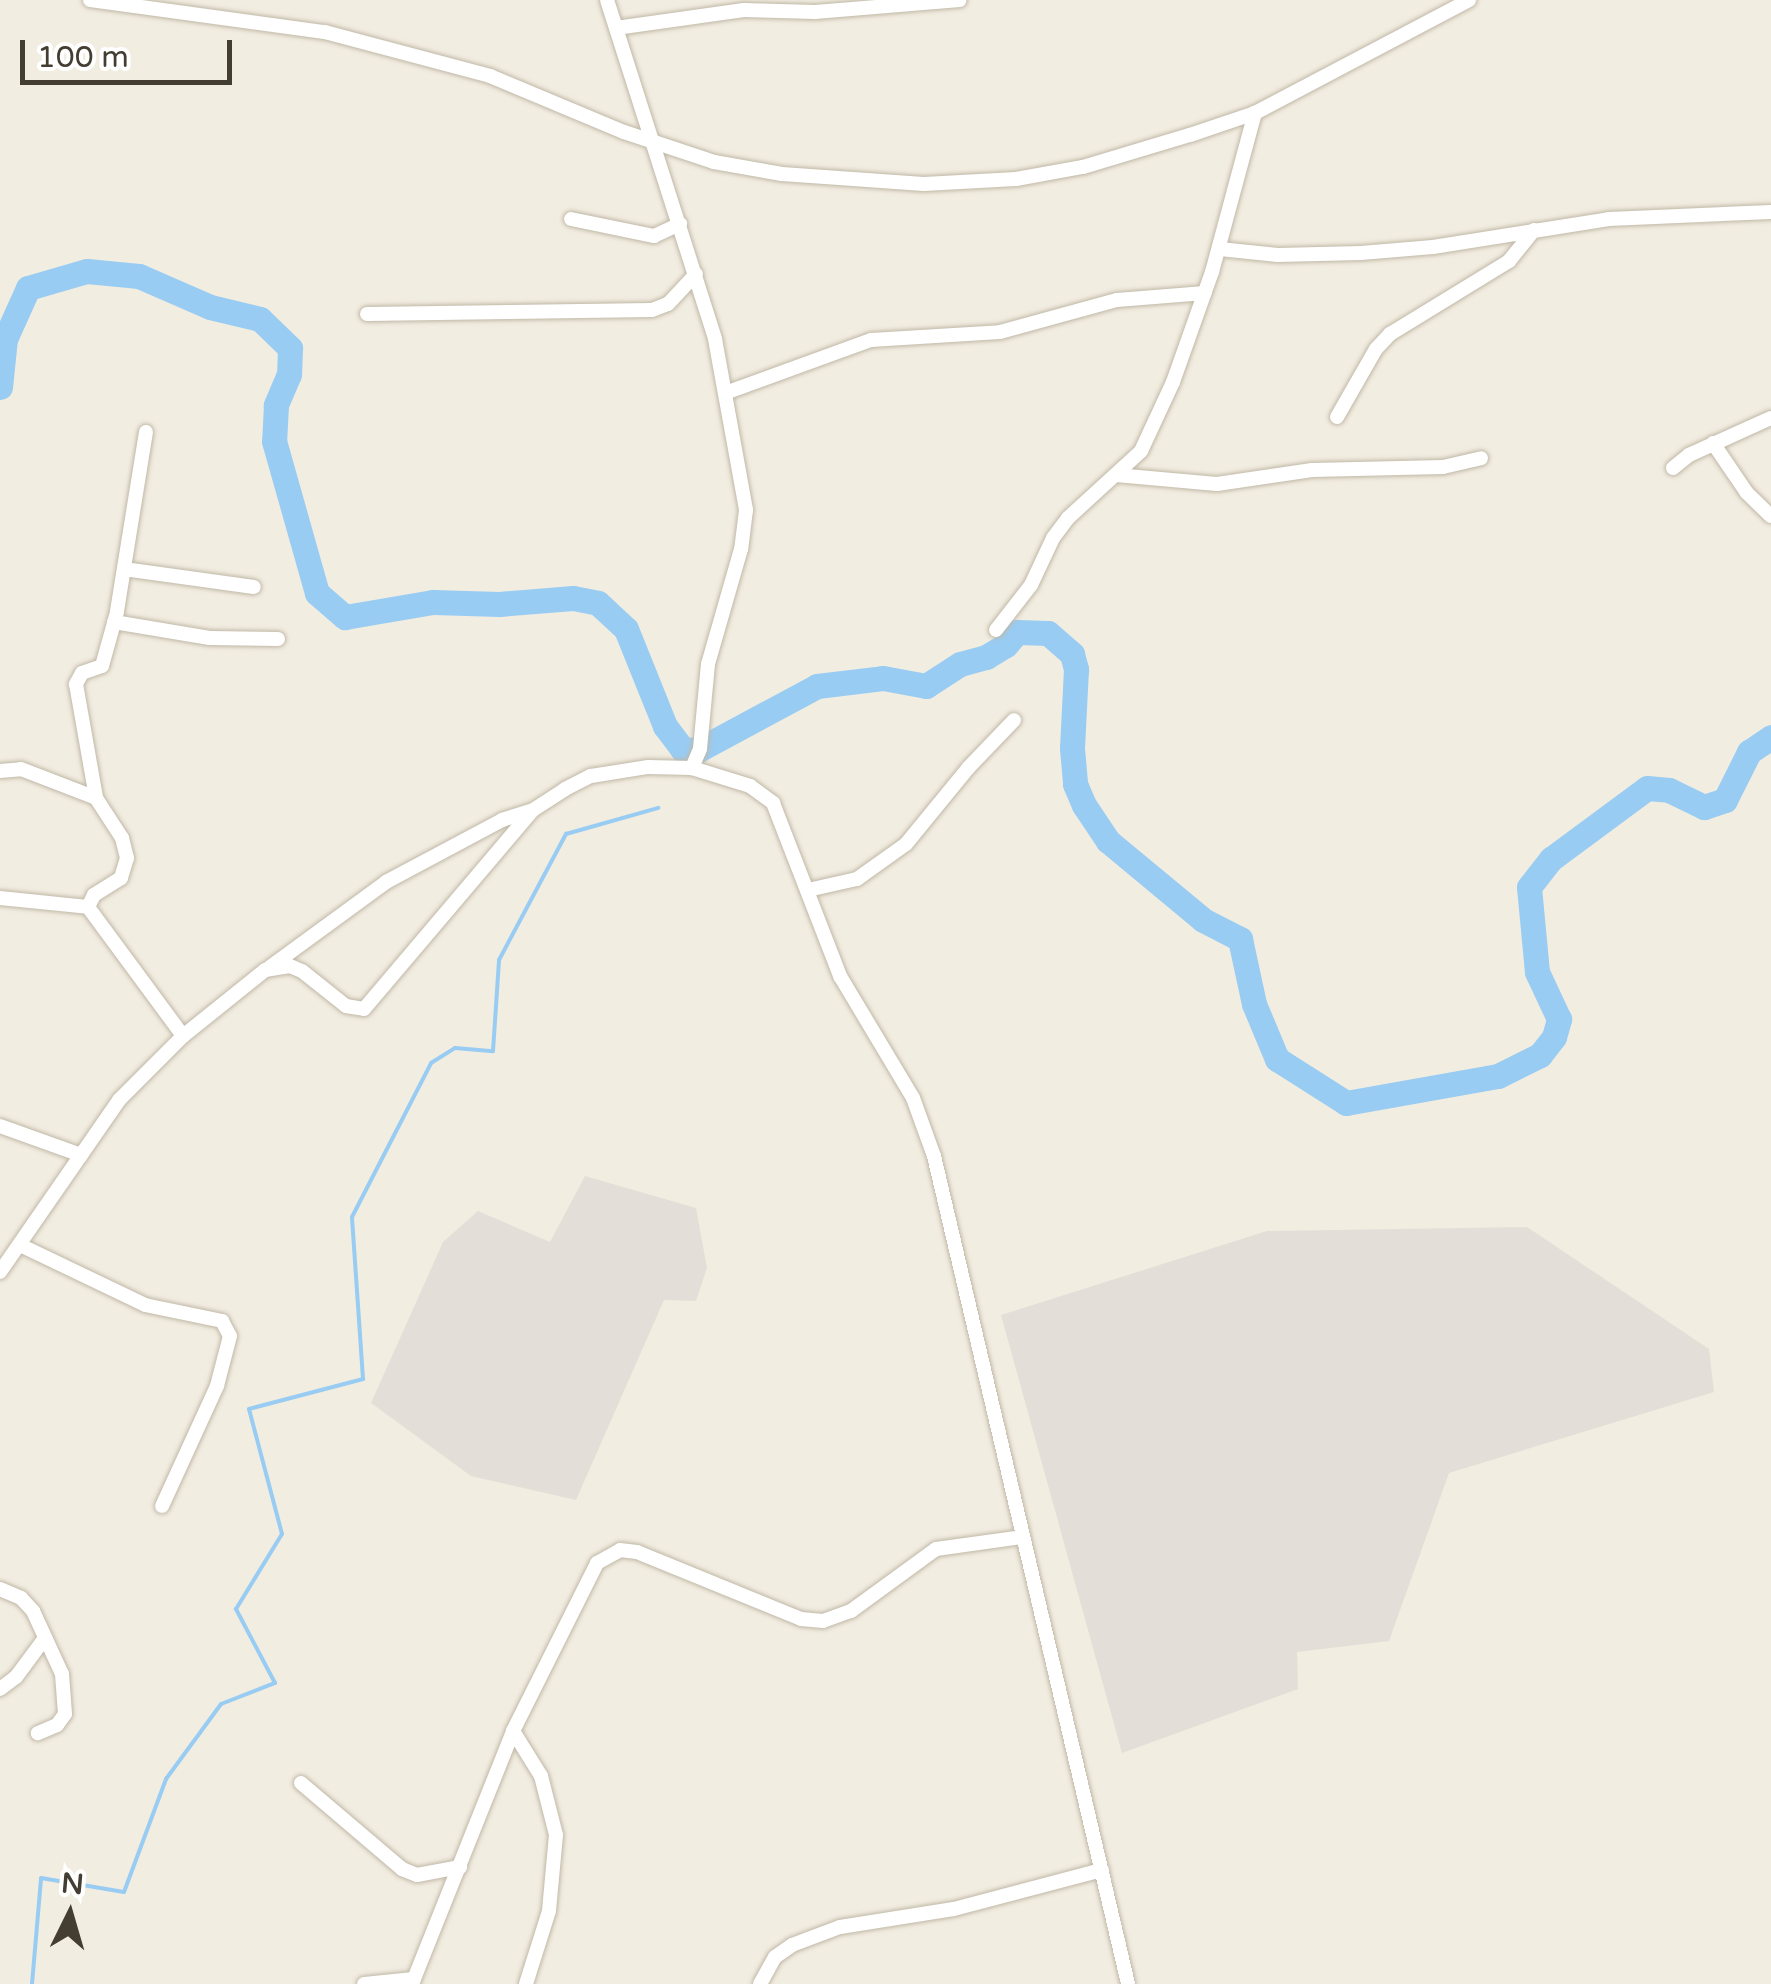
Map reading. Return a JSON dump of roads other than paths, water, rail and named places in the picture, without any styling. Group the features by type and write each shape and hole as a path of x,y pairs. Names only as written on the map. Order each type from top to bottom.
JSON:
{"street":[{"path":"90,0 340,36 490,76 654,143 714,162 782,174 973,184 1083,167 1255,113 1469,0"},
{"path":"607,0 696,274 728,392 746,510 741,549 708,664 700,748 692,768"},
{"path":"616,28 744,10 815,12 960,0"},
{"path":"996,630 1031,586 1060,528 1141,451 1173,382 1220,249 1255,113"},
{"path":"1220,249 1297,256 1361,253 1608,219 1771,212"},
{"path":"571,219 654,236 680,224"},
{"path":"1336,417 1376,348 1390,334 1509,261 1534,230"},
{"path":"367,314 652,310 668,304 696,274"},
{"path":"728,392 871,340 1000,332 1118,300 1204,293"},
{"path":"1672,468 1712,443 1771,418"},
{"path":"88,907 94,895 121,878 127,858 122,838 96,798 76,684 82,673 102,666 114,622 146,432"},
{"path":"1712,443 1747,494 1771,516"},
{"path":"1116,476 1216,484 1312,470 1443,467 1481,458"},
{"path":"124,568 254,588"},
{"path":"114,622 210,638 278,639"},
{"path":"808,890 857,879 906,844 969,766 1014,720"},
{"path":"0,1272 118,1100 183,1036 265,970 386,882 592,776 648,767 692,768 738,780 773,803 840,976 913,1098 934,1156 1128,1984"},
{"path":"0,770 21,769 96,798"},
{"path":"265,970 290,966 318,982 346,1006 370,1006 532,810"},
{"path":"0,898 88,907 183,1036"},
{"path":"0,1126 81,1155"},
{"path":"20,1246 145,1305 222,1321 230,1336 217,1386 162,1506"},
{"path":"364,1984 413,1982 513,1731 597,1564 620,1550 638,1552 802,1619 823,1621 851,1611 936,1549 1023,1537"},
{"path":"0,1589 21,1598 33,1610 62,1674 67,1707 60,1722 38,1733"},
{"path":"0,1690 16,1677 45,1638"},
{"path":"513,1731 541,1776 556,1836 549,1911 526,1984"},
{"path":"301,1783 402,1869 416,1875 460,1867"},
{"path":"760,1984 783,1951 840,1928 954,1909 1102,1870"}],"waterway":[{"path":"0,387 5,339 28,288 87,271 139,276 210,307 260,319 290,348 289,374 276,405 274,441 317,593 345,617 433,602 499,604 573,598 598,603 626,629 665,726 683,750 700,749 817,686 883,678 926,686 960,664 986,657 1006,645 1017,632 1048,633 1072,654 1076,669 1072,748 1075,784 1084,805 1108,841 1203,920 1240,939 1254,1004 1277,1059 1346,1103 1498,1076 1540,1055 1554,1037 1559,1019 1537,972 1529,887 1551,859 1647,788 1669,790 1704,807 1725,800 1749,752 1771,737"},
{"path":"32,1984 41,1878 124,1892 166,1779 221,1704 275,1683 236,1609 282,1534 249,1409 363,1379 352,1217 431,1063 455,1048 493,1051 499,960 566,834 658,808"}]}
